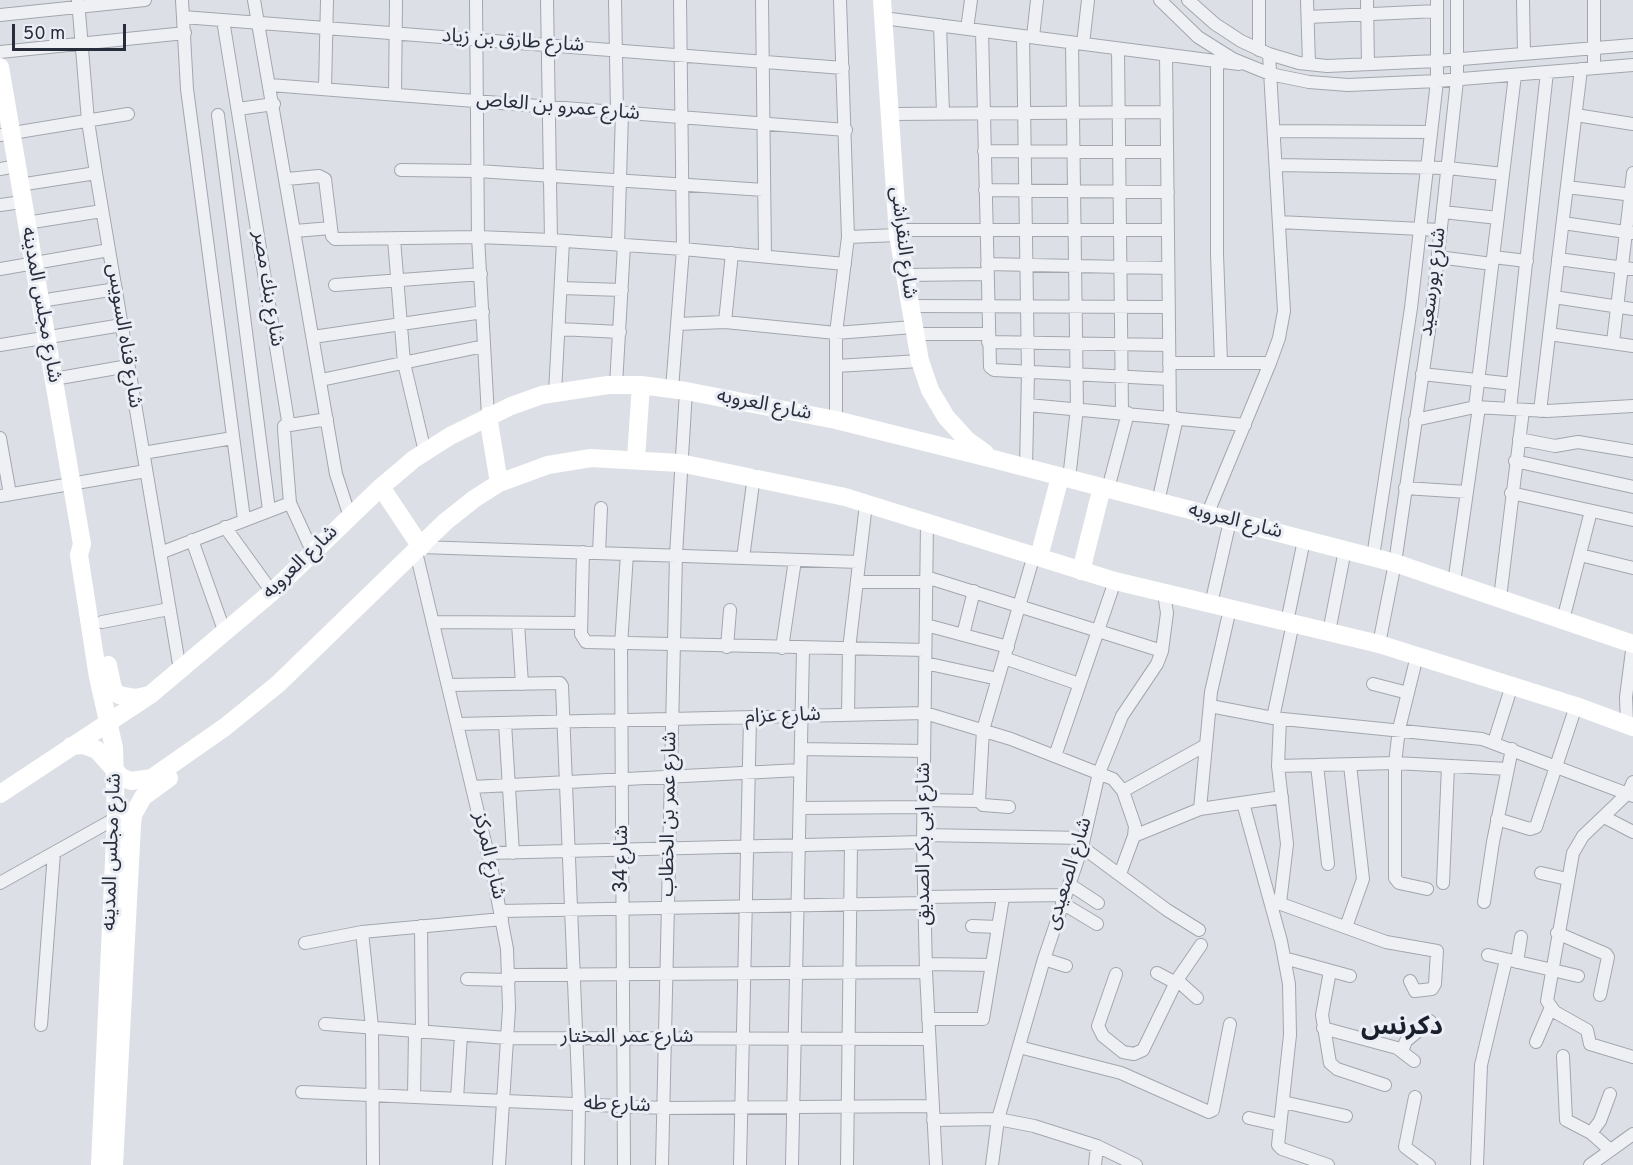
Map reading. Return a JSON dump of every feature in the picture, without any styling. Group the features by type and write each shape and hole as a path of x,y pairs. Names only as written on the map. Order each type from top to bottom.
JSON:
{"street":[{"path":"0,15 79,3 137,0"},
{"path":"182,0 187,89 244,519"},
{"path":"254,0 287,178 336,474 350,516"},
{"path":"325,89 327,0"},
{"path":"395,95 396,0"},
{"path":"476,0 478,237 488,416 499,483"},
{"path":"547,0 550,176 561,288 555,393"},
{"path":"615,0 620,113 622,290 616,385"},
{"path":"679,390 677,324 683,249 680,0"},
{"path":"762,0 765,256"},
{"path":"836,420 836,333 848,237 840,0"},
{"path":"967,29 971,0"},
{"path":"1026,468 1029,372 1024,112 1028,37 1037,0"},
{"path":"979,801 983,730 1020,604 1065,478 1077,408 1073,112 1077,43 1088,0"},
{"path":"1160,0 1198,37 1233,58 1270,74 1309,82 1348,85 1457,80 1633,65"},
{"path":"1188,0 1198,5 1215,24 1264,52 1309,64 1437,62 1633,45"},
{"path":"1208,515 1270,363 1279,338 1284,311 1270,74 1264,52 1259,0"},
{"path":"1307,0 1309,64"},
{"path":"1366,0 1368,64"},
{"name":"شارع بورسعيد","path":"1379,644 1395,563 1432,310 1457,80 1457,0"},
{"path":"1523,0 1524,54"},
{"path":"1540,411 1576,115 1593,48 1594,0"},
{"name":"شارع قناه السويس","path":"79,3 88,121 180,670"},
{"path":"1308,17 1367,14 1437,5"},
{"name":"شارع بورسعيد","path":"1373,557 1411,308 1437,81 1437,5"},
{"path":"883,9 940,25 1251,66"},
{"name":"شارع النقراشى","path":"883,9 898,232 920,361 930,390 946,417 968,440 993,459"},
{"name":"شارع طارق بن زياد","path":"183,17 843,68"},
{"name":"شارع بنك مصر","path":"223,20 288,421 284,426 290,503 312,553"},
{"path":"940,25 943,113"},
{"path":"982,31 990,367 994,370 1169,380"},
{"path":"0,52 185,33"},
{"path":"1081,571 1125,413 1121,345 1118,49"},
{"path":"1158,502 1173,418 1169,380 1166,55"},
{"path":"1217,62 1217,254 1221,363"},
{"name":"شارع مجلس المدينه","path":"0,67 8,167 21,193 82,544 78,551 80,566 116,772 116,818 100,1165"},
{"path":"1500,598 1519,439 1513,384 1547,72"},
{"path":"1454,583 1467,492 1478,380 1515,75"},
{"name":"شارع عمرو بن العاص","path":"270,85 846,130"},
{"path":"238,109 273,104"},
{"path":"890,114 1167,112"},
{"path":"5,134 128,114"},
{"path":"218,115 269,510"},
{"path":"1576,115 1633,124"},
{"path":"1274,131 1431,132"},
{"path":"984,151 1167,152"},
{"path":"1276,165 1448,168 1503,174"},
{"path":"401,170 478,171 764,190"},
{"path":"0,206 21,193 96,173"},
{"path":"1613,342 1627,268 1633,173"},
{"path":"287,178 319,176 325,179 331,228 335,239 478,237 683,249 845,264"},
{"path":"1567,187 1631,195"},
{"path":"985,190 1168,192"},
{"path":"26,223 102,211"},
{"path":"1443,212 1498,218"},
{"path":"1279,222 1441,230"},
{"path":"1563,224 1629,233"},
{"path":"295,231 331,228"},
{"path":"848,237 898,232 986,230 1168,230"},
{"path":"394,239 404,363 425,452"},
{"path":"0,269 109,250"},
{"path":"725,322 732,253"},
{"path":"1438,257 1527,261"},
{"path":"1558,259 1627,268"},
{"path":"904,275 1027,265 1168,268"},
{"path":"335,285 481,274"},
{"path":"561,288 622,290"},
{"path":"40,301 116,289"},
{"path":"1554,297 1633,309"},
{"path":"910,306 1169,307"},
{"path":"1411,308 1432,310"},
{"path":"313,337 483,312"},
{"path":"677,324 725,322 836,333 914,331 1028,343 1169,345"},
{"path":"1408,323 1429,326"},
{"path":"0,345 122,325"},
{"path":"559,328 620,332"},
{"path":"1549,334 1633,346"},
{"path":"321,380 484,346"},
{"path":"836,366 920,361"},
{"path":"1169,363 1270,363"},
{"path":"54,379 128,366"},
{"path":"1422,374 1513,384"},
{"name":"شارع العروبه","path":"0,794 150,695 272,592 381,487 425,452 488,416 555,393 616,385 641,385 679,390 836,420 993,459 1395,563 1633,644"},
{"path":"636,458 641,385"},
{"name":"شارع عمر بن الخطاب","path":"662,1165 675,555 680,463 679,390"},
{"path":"1028,405 1245,425"},
{"path":"1415,420 1477,407 1580,411 1633,406"},
{"path":"284,426 327,419"},
{"path":"1391,433 1412,436"},
{"path":"0,438 5,495 146,471"},
{"path":"143,453 233,438"},
{"path":"1519,439 1555,446 1578,441 1633,451"},
{"path":"71,746 84,746 96,750 116,772 131,781 152,778 225,727 278,684 446,522 499,483 548,465 591,458 636,458 680,463 754,476 866,504 1115,581 1379,644 1512,685 1630,726 1626,697 1633,644"},
{"path":"1515,461 1633,486"},
{"path":"743,558 754,476"},
{"path":"381,487 419,550"},
{"path":"1405,488 1467,492"},
{"path":"1511,493 1633,520"},
{"path":"160,553 290,503"},
{"path":"849,715 849,649 866,504"},
{"path":"599,553 601,508"},
{"path":"1563,620 1591,511"},
{"path":"1210,604 1230,521"},
{"name":"شارع ابى بكر الصديق","path":"927,522 923,839 928,1019 936,1165"},
{"path":"225,528 272,592"},
{"path":"192,540 225,633"},
{"path":"1275,902 1287,844 1278,766 1277,718 1304,540"},
{"name":"شارع مجلس المدينه","path":"82,544 88,547 91,553 113,689 128,698 150,695"},
{"path":"419,550 583,552 859,562"},
{"name":"شارع المركز","path":"419,550 433,622 502,915 509,978 499,1165"},
{"path":"1329,632 1345,550"},
{"path":"583,552 581,634 586,642 621,645 849,649 925,656 998,679"},
{"name":"شارع 34","path":"624,1165 621,645 627,554"},
{"path":"1580,555 1633,568"},
{"path":"782,648 795,560"},
{"path":"857,582 926,580 1020,604 1162,651"},
{"path":"1054,756 1115,581"},
{"path":"963,635 974,591"},
{"name":"شارع الصعيدى","path":"992,1165 998,1119 1044,959 1083,843 1098,773 1122,716 1157,664 1162,651 1167,613 1164,594"},
{"path":"102,622 169,609"},
{"path":"1200,809 1214,678 1230,609"},
{"path":"727,647 730,610"},
{"path":"433,622 581,623"},
{"path":"519,622 522,684"},
{"path":"926,625 963,635 1079,684"},
{"path":"792,1165 803,649"},
{"path":"1417,656 1400,729 1395,764 1395,878 1399,883 1427,890"},
{"path":"448,685 561,684 579,1104 578,1165"},
{"path":"1373,684 1408,693"},
{"path":"1494,742 1512,685"},
{"path":"1210,706 1277,718 1469,736 1494,742 1631,791 1577,844 1567,879 1550,970 1547,1000 1551,1007 1587,1030 1590,1044 1633,1057"},
{"path":"1497,819 1534,828 1576,706"},
{"name":"شارع عزام","path":"457,724 925,714 983,730 1098,773 1113,779 1123,791"},
{"path":"740,1165 750,718"},
{"path":"505,723 513,853"},
{"name":"شارع مجلس المدينه","path":"114,1165 133,815 143,797 151,790 213,749 225,727"},
{"path":"1120,874 1134,836 1134,819 1123,791 1206,745"},
{"path":"801,749 924,751"},
{"path":"1484,902 1497,819 1512,749"},
{"path":"1278,766 1395,764 1508,769"},
{"path":"1317,765 1328,864"},
{"path":"1346,927 1363,879 1350,765"},
{"path":"1443,884 1448,766"},
{"path":"472,787 800,770"},
{"path":"1134,836 1200,809 1282,797"},
{"path":"800,808 979,801 983,805 1009,807"},
{"path":"1243,803 1275,902 1289,984 1290,1035 1278,1145 1282,1149 1327,1165"},
{"path":"1604,817 1633,832"},
{"path":"0,884 116,818"},
{"path":"488,854 799,846 923,839 1083,843 1167,910 1199,930"},
{"path":"847,1165 851,844"},
{"path":"41,1025 54,853"},
{"path":"1541,873 1567,879"},
{"path":"1065,894 1097,924"},
{"path":"305,943 362,932 502,915 571,910 850,905 1065,894 1098,903"},
{"path":"928,1019 983,1019 1003,897"},
{"path":"1275,902 1401,946 1437,951 1435,984 1432,989 1415,991 1410,981"},
{"path":"414,1097 421,926"},
{"path":"972,926 998,927"},
{"path":"362,932 372,1028 374,1165"},
{"path":"1557,933 1606,954 1608,957 1600,995"},
{"path":"1477,1165 1480,1071 1521,937"},
{"path":"1115,1072 1128,1053 1143,1050 1176,981 1201,945"},
{"path":"1488,955 1578,976"},
{"path":"1284,958 1350,976"},
{"path":"1044,959 1066,966"},
{"path":"467,979 623,974 850,972 992,965"},
{"path":"1330,971 1322,1015 1333,1067 1385,1085"},
{"path":"1157,973 1176,981 1197,998"},
{"path":"1116,974 1098,1026 1103,1036 1128,1053"},
{"path":"1536,1042 1551,1007"},
{"path":"1402,1051 1406,1041 1430,1021"},
{"name":"شارع عمر المختار","path":"325,1024 507,1038 929,1039"},
{"path":"1019,1047 1115,1072 1209,1112 1213,1110 1230,1024"},
{"path":"1323,1028 1402,1051 1414,1061"},
{"path":"457,1099 461,1035"},
{"path":"1563,1056 1566,1120 1591,1133 1609,1149"},
{"name":"شارع طه","path":"302,1092 664,1108 932,1106"},
{"path":"1591,1133 1600,1121 1610,1094"},
{"path":"1415,1097 1405,1147 1430,1165"},
{"path":"1283,1102 1346,1116"},
{"path":"1249,1118 1280,1125"},
{"path":"933,1120 998,1119 1034,1126 1097,1146 1136,1165"},
{"path":"1595,1164 1609,1149 1633,1134"},
{"path":"1095,1165 1097,1146"}],"district":[{"name":"دكرنس","path":"1402,1029"}]}
